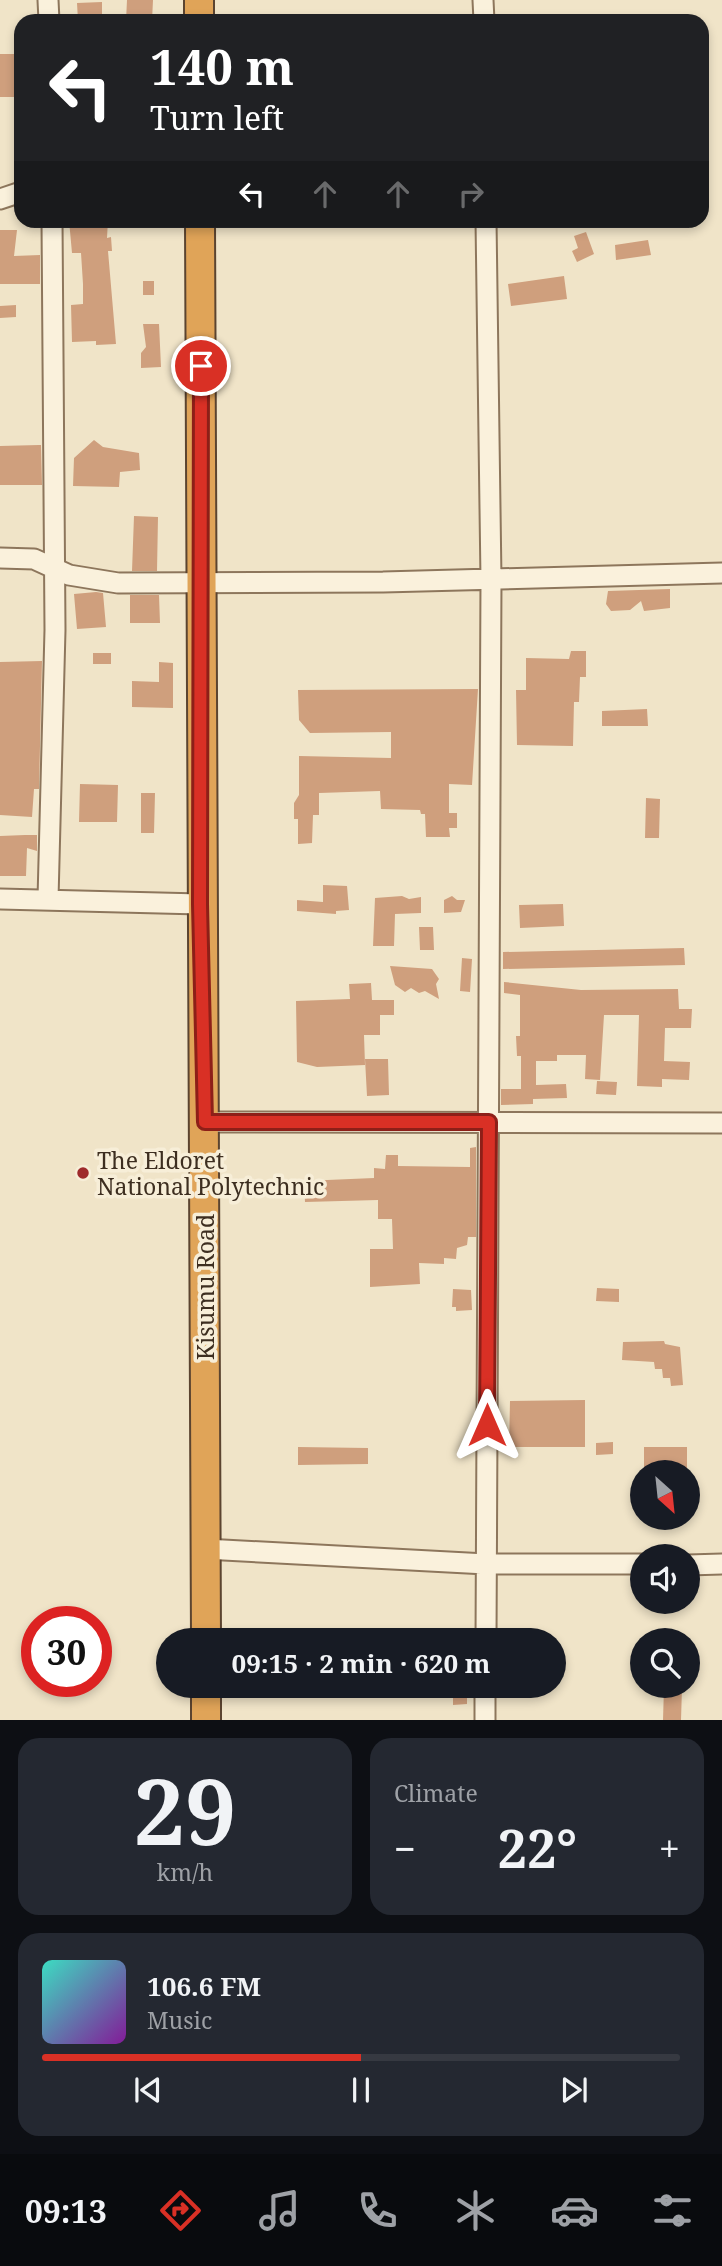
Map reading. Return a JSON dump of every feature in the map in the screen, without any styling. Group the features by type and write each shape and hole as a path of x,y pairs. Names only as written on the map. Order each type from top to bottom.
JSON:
{"highway":[{"name":"Kisumu Road","path":"200,228 200,904 205,1122 206,1628"},
{"path":"206,1698 206,1720"}],"street":[{"path":"48,899 54,740 52,228"},
{"path":"485,1628 491,580 486,228"},
{"path":"0,558 34,559 55,570 85,579 118,583 491,580 722,573"},
{"path":"0,899 200,904"},
{"path":"205,1122 722,1123"},
{"path":"205,1549 486,1563 630,1564"},
{"path":"700,1565 722,1564"},
{"path":"485,1698 485,1720"}],"building":[{"path":"127,0 153,0 152,14 126,14"},
{"path":"102,2 102,14 78,14 77,3"},
{"path":"0,54 14,54 14,97 0,97"},
{"path":"70,228 108,228 107,238 111,237 112,251 108,251 116,344 72,342 71,305 83,304 83,284 81,253 72,253"},
{"path":"0,230 17,230 14,256 40,255 40,284 0,284"},
{"path":"586,232 594,254 577,262 572,251 578,248 574,236"},
{"path":"648,240 651,255 616,260 615,245"},
{"path":"564,276 567,299 511,306 508,284"},
{"path":"143,281 154,281 154,295 143,295"},
{"path":"16,305 16,317 0,318 0,306"},
{"path":"143,324 159,324 161,367 141,368 141,353 146,347"},
{"path":"94,440 103,447 139,453 140,470 120,472 119,487 73,486 74,458"},
{"path":"41,445 42,485 0,485 0,446"},
{"path":"134,516 158,517 157,571 132,571"},
{"path":"670,589 670,608 644,611 641,601 630,610 611,611 606,604 608,591"},
{"path":"103,593 106,627 77,629 74,594"},
{"path":"130,595 159,595 160,623 130,623"},
{"path":"571,651 586,651 586,677 580,677 579,702 574,702 573,746 517,745 516,690 526,690 526,658 569,659"},
{"path":"93,653 111,653 111,664 93,664"},
{"path":"42,661 39,789 34,789 32,817 0,815 0,662"},
{"path":"159,662 173,663 173,708 132,707 132,681 159,682"},
{"path":"478,689 472,785 449,784 449,813 457,813 457,828 449,828 450,837 426,837 425,814 421,814 420,810 381,809 380,791 319,793 319,815 313,815 312,843 298,844 298,819 294,819 294,803 299,795 299,756 391,758 391,732 310,733 299,720 298,690"},
{"path":"647,709 648,726 602,726 602,711"},
{"path":"80,784 118,785 117,822 79,822"},
{"path":"141,793 155,793 154,833 141,833"},
{"path":"646,798 660,799 659,838 645,838"},
{"path":"37,835 37,851 27,848 26,876 0,876 0,836"},
{"path":"323,885 347,886 349,910 336,911 336,914 297,911 297,900 323,902"},
{"path":"402,896 409,899 421,897 421,913 395,914 394,946 373,946 375,898"},
{"path":"452,896 457,900 465,900 461,912 444,913 444,900"},
{"path":"563,904 564,926 520,928 519,905"},
{"path":"419,927 433,927 434,950 420,950"},
{"path":"684,948 685,965 503,969 503,952"},
{"path":"462,958 472,959 470,992 460,991"},
{"path":"390,966 432,969 439,979 436,984 439,999 425,991 419,993 411,988 405,992 395,985"},
{"path":"504,982 581,990 678,989 679,1009 692,1009 691,1028 665,1028 664,1061 690,1062 689,1080 662,1079 662,1087 637,1086 639,1015 604,1015 600,1080 585,1079 586,1055 557,1055 557,1061 536,1061 536,1085 566,1084 567,1098 533,1099 533,1104 501,1105 501,1089 521,1089 521,1056 517,1056 516,1036 520,1036 520,995 504,993"},
{"path":"371,983 372,1000 394,1000 394,1015 380,1015 380,1035 364,1035 365,1065 317,1067 297,1062 296,1001 350,999 349,984"},
{"path":"365,1059 388,1059 389,1095 367,1096"},
{"path":"597,1081 617,1082 616,1095 596,1094"},
{"path":"476,1147 476,1237 468,1237 467,1245 457,1248 456,1259 444,1258 444,1264 419,1263 420,1284 370,1287 370,1249 393,1249 392,1219 378,1219 378,1200 305,1202 304,1181 374,1178 374,1168 385,1169 386,1155 398,1155 398,1166 470,1167 470,1148"},
{"path":"597,1288 619,1289 619,1302 596,1301"},
{"path":"453,1289 471,1290 472,1310 456,1311 456,1307 452,1307"},
{"path":"664,1341 665,1344 680,1347 683,1385 671,1386 670,1378 663,1378 662,1369 655,1369 654,1362 622,1360 623,1342"},
{"path":"585,1400 585,1447 509,1447 510,1401"},
{"path":"613,1442 613,1454 596,1455 596,1443"},
{"path":"298,1447 368,1448 368,1464 298,1465"},
{"path":"644,1447 687,1447 687,1460 644,1460"},
{"path":"453,1698 467,1698 467,1704 453,1705"},
{"path":"664,1698 682,1698 681,1720 663,1720"}],"place":[{"name":"The Eldoret National Polytechnic","path":"83,1173"}],"route":[{"path":"201,366 200,904 205,1122 489,1122 487,1425"}]}
